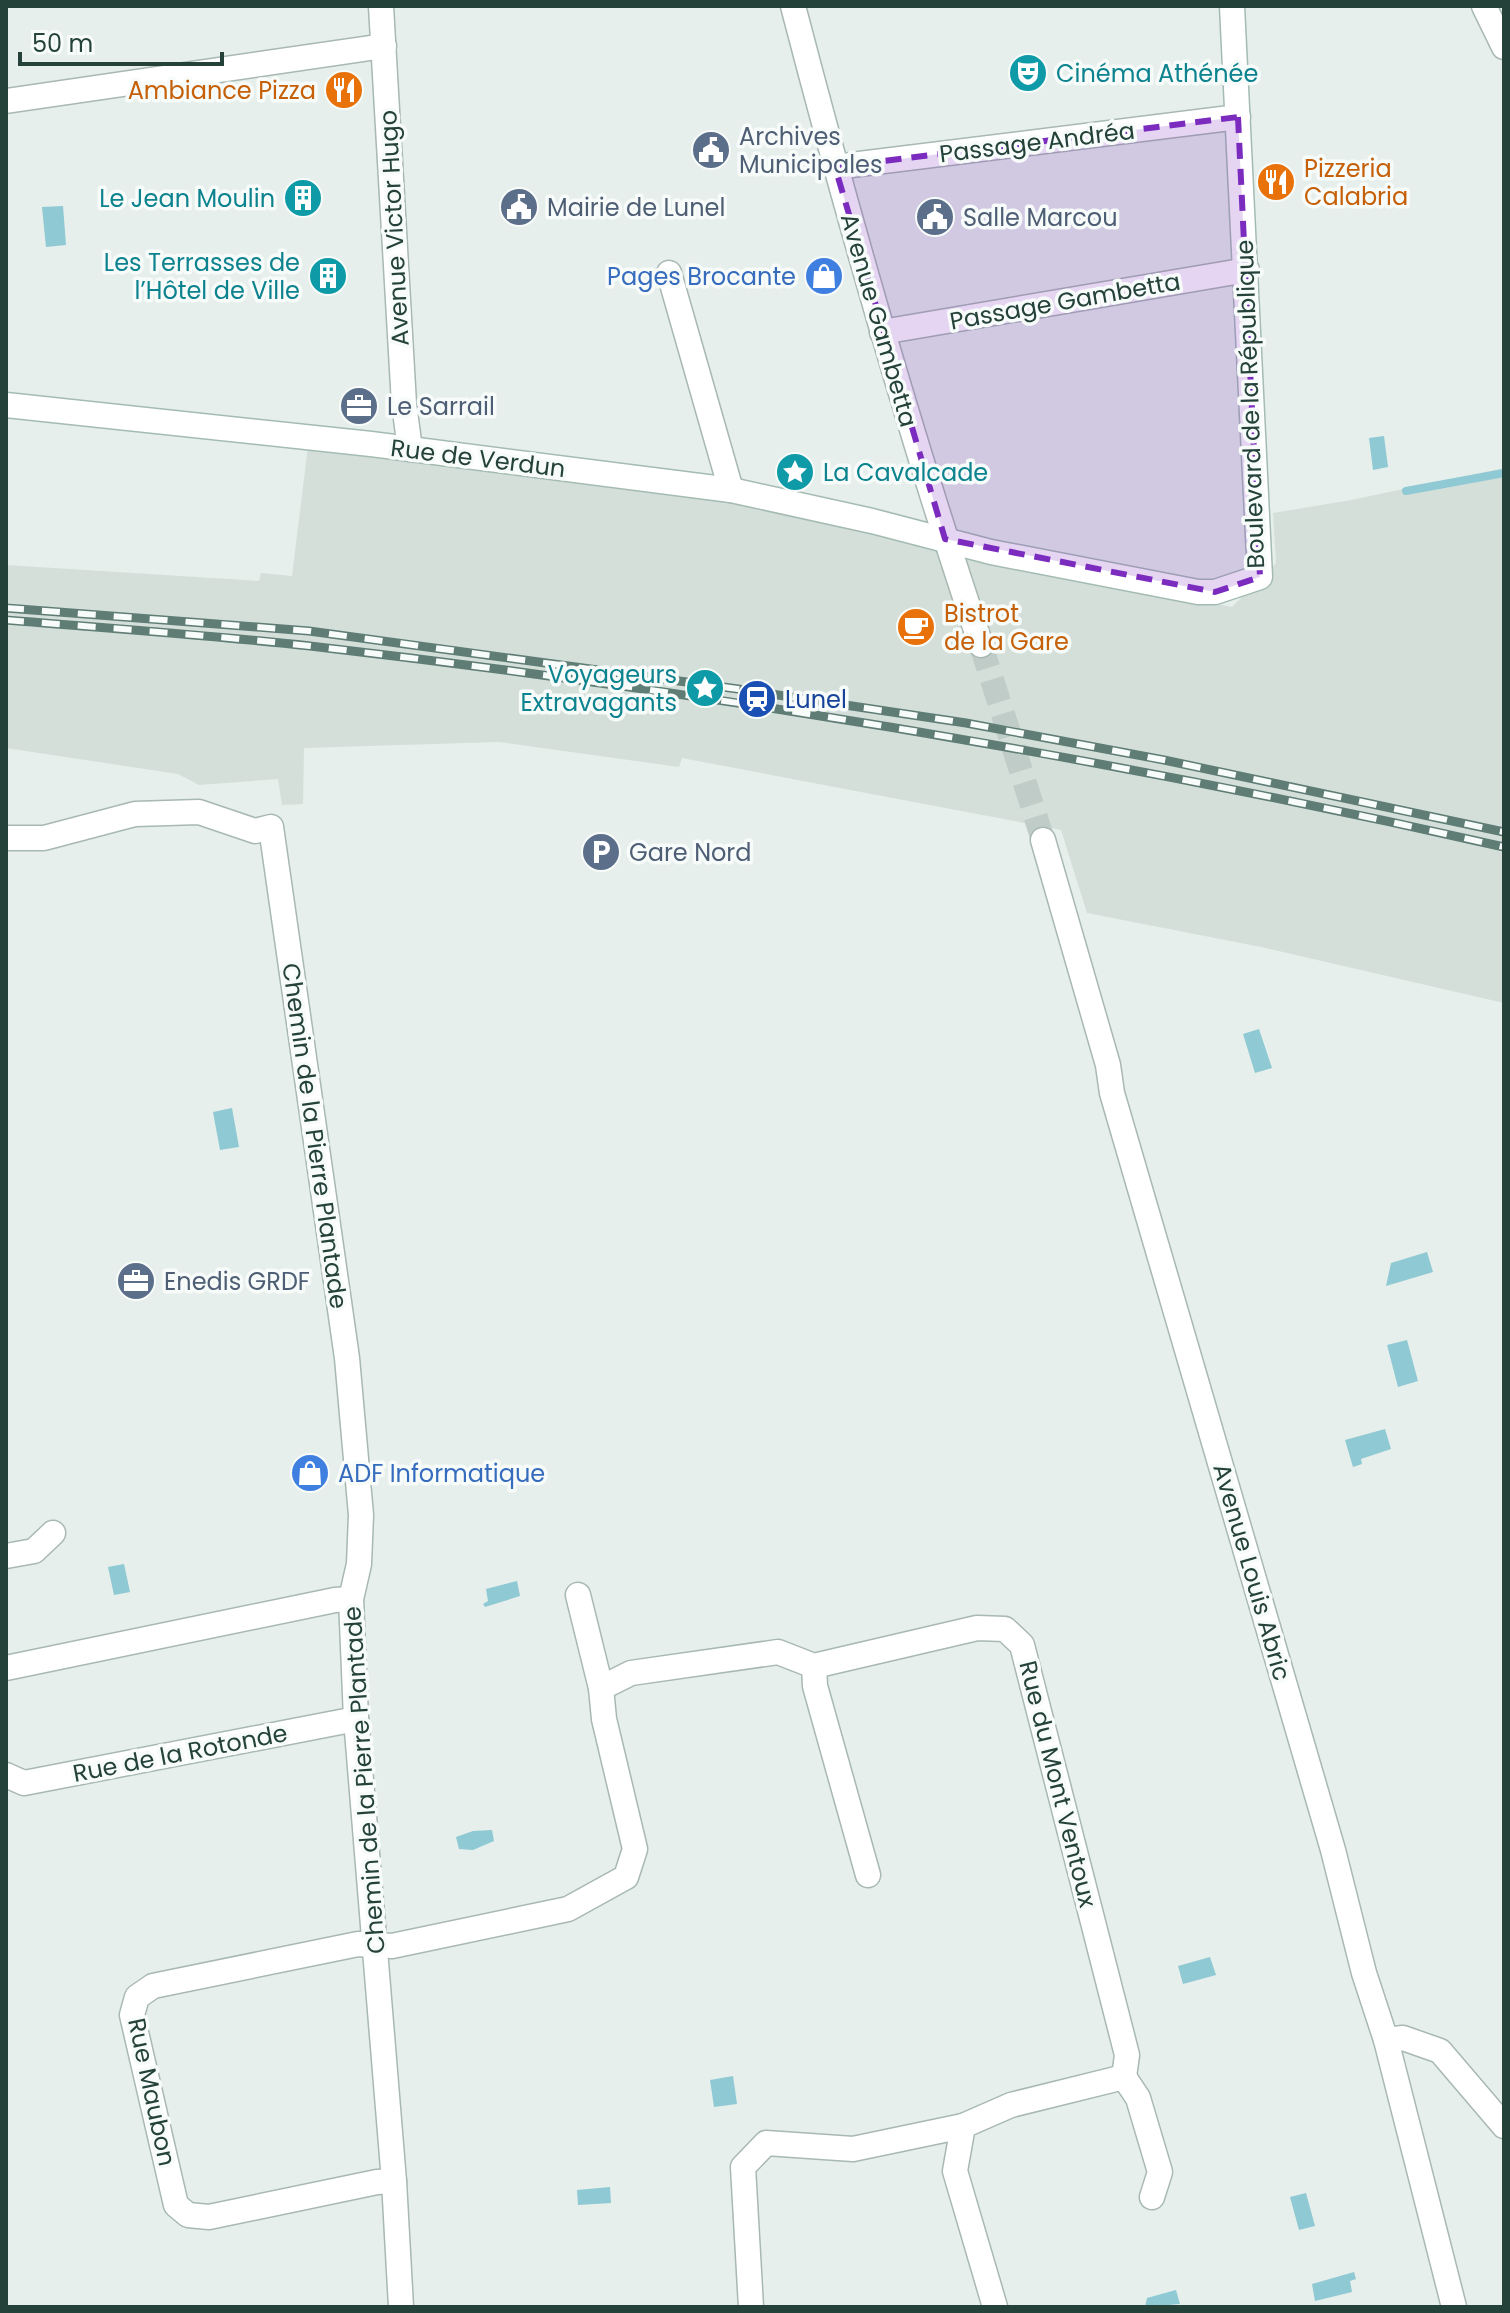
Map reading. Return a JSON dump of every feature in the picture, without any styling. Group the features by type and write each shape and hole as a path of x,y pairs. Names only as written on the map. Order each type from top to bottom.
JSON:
{"street":[{"name":"Avenue Victor Hugo","path":"381,6 404,404 410,449"},
{"name":"Avenue Gambetta","path":"793,6 882,332 945,539"},
{"name":"Boulevard de la République","path":"945,539 1087,572 1198,592 1215,592 1260,577 1232,6"},
{"path":"1484,6 1504,47"},
{"path":"6,101 384,46"},
{"name":"Passage Andréa","path":"835,167 1238,117"},
{"name":"Passage Gambetta","path":"882,332 1247,270"},
{"path":"669,273 731,490"},
{"name":"Rue de Verdun","path":"6,405 410,449 731,490 945,539"},
{"path":"945,539 981,645"},
{"name":"Chemin de la Pierre Plantade","path":"6,838 44,838 135,814 199,812 255,831 271,827 347,1358 361,1515 359,1564 351,1599 356,1719 394,2181 401,2307"},
{"name":"Avenue Louis Abric","path":"1043,840 1108,1065 1112,1093 1333,1850 1364,1973 1386,2040 1454,2307"},
{"path":"6,1556 34,1551 53,1533"},
{"path":"374,1945 392,1946 568,1909 626,1877 635,1849 578,1595"},
{"path":"6,1668 351,1599"},
{"name":"Rue du Mont Ventoux","path":"814,1666 977,1628 1005,1629 1022,1645 1127,2055 1124,2077"},
{"path":"601,1688 631,1673 778,1652 814,1666 815,1686 868,1875"},
{"name":"Rue de la Rotonde","path":"6,1775 24,1783 356,1719"},
{"name":"Rue Maubon","path":"374,1945 358,1944 153,1986 137,1997 132,2015 176,2205 188,2215 209,2217 394,2181"},
{"path":"1386,2040 1403,2038 1440,2051 1504,2126"},
{"path":"751,2307 743,2167 766,2143 853,2149 963,2126 1011,2105 1124,2077 1138,2098 1160,2172 1152,2197"},
{"path":"963,2126 955,2171 995,2307"}],"highlighted area":[{"path":"1238,117 1260,577 1215,592 945,539 835,167"}],"shaded area":[{"path":"309,438 731,490 919,545 1232,607 1276,563 1273,513 1504,468 1504,1003 1261,947 1087,913 1061,830 682,758 679,767 499,742 304,748 303,804 282,805 278,779 199,785 178,774 6,748 6,565 259,581 261,573 292,576"}],"water":[{"path":"63,206 66,245 46,247 42,207"},
{"path":"1384,436 1388,467 1373,470 1369,438"},
{"path":"1259,1029 1272,1068 1255,1073 1243,1034"},
{"path":"232,1108 239,1147 220,1150 213,1112"},
{"path":"1427,1252 1433,1272 1386,1286 1391,1263"},
{"path":"1407,1340 1418,1381 1398,1387 1387,1345"},
{"path":"1385,1429 1391,1449 1361,1459 1362,1464 1353,1467 1345,1440"},
{"path":"124,1564 130,1592 114,1595 108,1567"},
{"path":"517,1581 520,1596 485,1607 483,1604 488,1601 486,1589"},
{"path":"492,1830 494,1841 473,1850 459,1849 456,1837 473,1831"},
{"path":"1210,1957 1216,1975 1183,1984 1178,1966"},
{"path":"733,2076 737,2104 714,2107 710,2080"},
{"path":"610,2187 611,2203 578,2205 577,2190"},
{"path":"1306,2193 1315,2226 1299,2230 1290,2197"},
{"path":"1354,2272 1356,2279 1350,2281 1352,2292 1315,2301 1312,2284"},
{"path":"1176,2290 1180,2304 1145,2307 1147,2298"}],"waterway":[{"path":"1406,491 1504,473"}],"tunnel":[{"path":"981,645 1043,840"}],"railway":[{"path":"6,608 309,631 966,723 1164,760 1504,832"},
{"path":"6,620 310,646 760,706 1059,756 1504,847"}],"place":[{"name":"Cinéma Athénée","path":"1028,73"},
{"name":"Ambiance Pizza","path":"344,90"},
{"name":"Archives Municipales","path":"711,150"},
{"name":"Pizzeria Calabria","path":"1276,182"},
{"name":"Le Jean Moulin","path":"303,198"},
{"name":"Mairie de Lunel","path":"519,207"},
{"name":"Salle Marcou","path":"935,217"},
{"name":"Les Terrasses de l’Hôtel de Ville","path":"328,276"},
{"name":"Pages Brocante","path":"824,276"},
{"name":"Le Sarrail","path":"359,406"},
{"name":"La Cavalcade","path":"795,472"},
{"name":"Bistrot de la Gare","path":"916,627"},
{"name":"Voyageurs Extravagants","path":"705,688"},
{"name":"Lunel","path":"757,699"},
{"name":"Gare Nord","path":"601,852"},
{"name":"Enedis GRDF","path":"136,1281"},
{"name":"ADF Informatique","path":"310,1473"}]}
